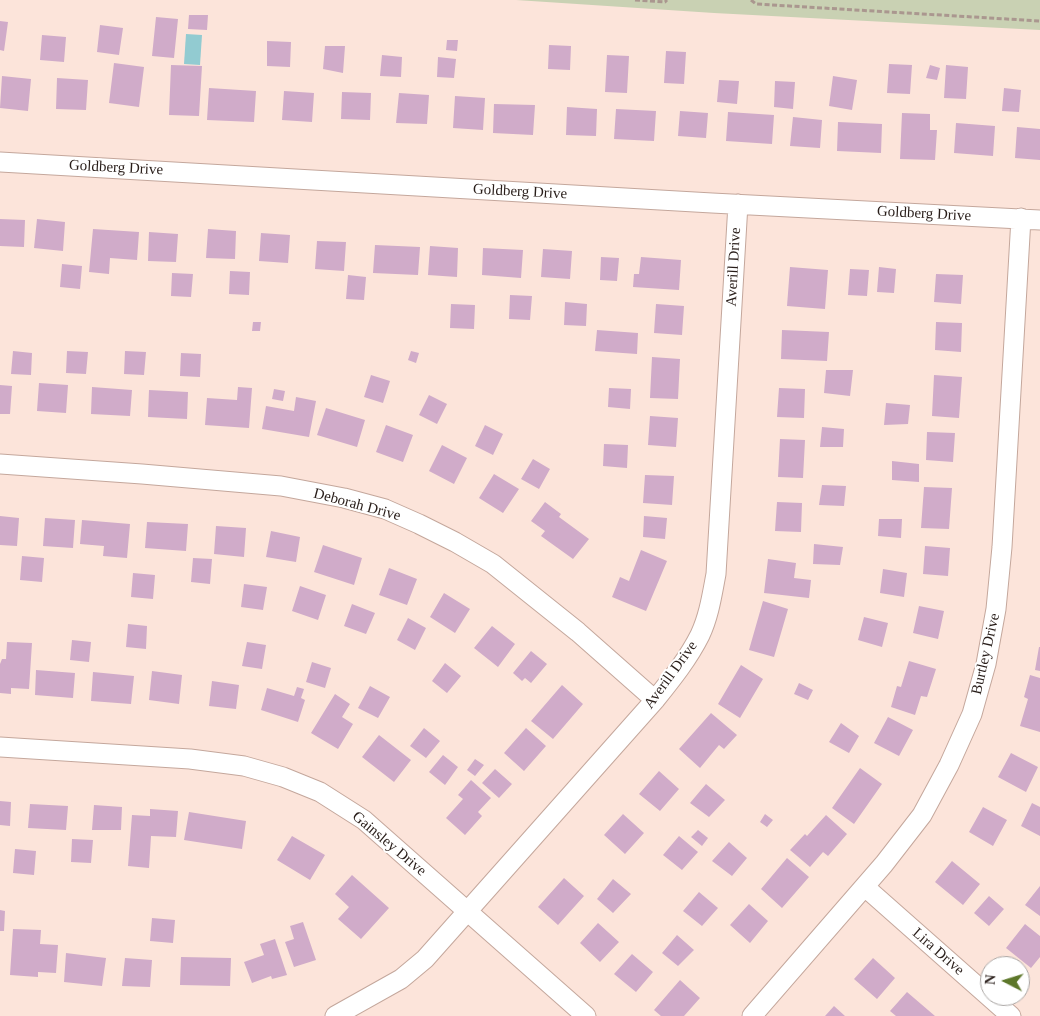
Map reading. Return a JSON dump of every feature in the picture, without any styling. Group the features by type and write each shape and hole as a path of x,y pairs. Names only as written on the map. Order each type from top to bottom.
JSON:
{"street":[{"name":"Goldberg Drive","path":"0,162 1040,220"},
{"name":"Averill Drive","path":"335,1016 401,979 425,959 655,700 688,657 700,635 710,607 716,574 738,204"},
{"name":"Burtley Drive","path":"752,1016 865,887 922,815 949,765 972,714 986,664 996,609 1002,547 1021,218"},
{"name":"Deborah Drive","path":"0,464 281,486 344,498 385,509 448,538 493,564 578,632 655,700"},
{"name":"Gainsley Drive","path":"0,747 190,759 244,766 283,777 320,792 364,820 586,1016"},
{"name":"Lira Drive","path":"865,887 1011,1016"}],"path":[{"path":"634,0 665,2 667,0"},
{"path":"751,0 756,4 1040,21"}],"green space":[{"path":"516,0 1040,0 1040,30 714,13"}],"water":[{"path":"186,34 202,35 200,65 184,64"}],"building":[{"path":"189,15 208,15 207,30 188,29"},
{"path":"156,17 178,19 174,58 152,56"},
{"path":"0,21 8,22 4,51 0,50"},
{"path":"100,25 123,28 119,55 97,52"},
{"path":"42,35 66,37 64,62 40,60"},
{"path":"447,40 458,40 457,51 446,50"},
{"path":"267,41 291,42 290,67 267,66"},
{"path":"549,45 571,46 570,70 548,69"},
{"path":"325,46 345,46 343,73 323,69"},
{"path":"666,51 686,52 684,84 664,83"},
{"path":"382,55 402,57 401,77 380,76"},
{"path":"607,55 629,56 627,93 605,92"},
{"path":"438,57 456,59 454,78 437,77"},
{"path":"114,63 144,67 139,107 109,103"},
{"path":"889,64 912,65 910,94 887,93"},
{"path":"171,65 202,66 199,116 169,115"},
{"path":"930,65 940,68 937,80 926,78"},
{"path":"946,65 968,67 966,99 944,98"},
{"path":"2,76 31,79 28,111 0,108"},
{"path":"833,76 857,80 852,110 829,106"},
{"path":"57,78 88,80 86,110 56,109"},
{"path":"719,80 739,81 737,104 717,102"},
{"path":"775,81 795,82 793,109 774,107"},
{"path":"209,88 256,91 254,122 207,120"},
{"path":"1004,88 1021,90 1019,112 1002,111"},
{"path":"284,91 314,93 312,122 282,120"},
{"path":"342,92 371,93 370,120 341,119"},
{"path":"399,93 429,95 427,124 396,123"},
{"path":"455,96 485,98 483,130 453,128"},
{"path":"494,104 535,105 533,135 493,133"},
{"path":"567,107 597,109 596,136 566,135"},
{"path":"616,109 656,111 654,141 614,139"},
{"path":"680,111 708,113 706,138 678,136"},
{"path":"728,112 774,115 772,144 726,141"},
{"path":"902,113 930,114 930,130 937,130 935,160 900,159"},
{"path":"793,117 822,120 820,148 790,146"},
{"path":"838,122 882,124 881,153 837,151"},
{"path":"956,123 995,126 993,156 954,153"},
{"path":"1017,127 1040,129 1040,160 1015,158"},
{"path":"0,219 25,220 24,247 0,246"},
{"path":"37,219 65,222 63,251 34,248"},
{"path":"93,229 139,232 137,260 110,258 109,274 89,272"},
{"path":"208,229 236,231 235,259 206,258"},
{"path":"149,232 178,234 176,262 148,261"},
{"path":"261,233 290,235 288,263 259,261"},
{"path":"317,241 346,242 344,271 315,269"},
{"path":"375,245 420,247 418,275 373,273"},
{"path":"430,246 458,248 457,277 428,275"},
{"path":"483,248 523,250 521,278 482,275"},
{"path":"543,249 572,251 570,279 541,277"},
{"path":"601,257 619,258 617,281 600,280"},
{"path":"641,257 681,260 679,290 633,287 634,274 639,274"},
{"path":"62,264 82,266 80,289 60,287"},
{"path":"790,267 828,270 825,309 787,306"},
{"path":"879,267 896,269 894,293 877,292"},
{"path":"850,269 869,270 867,296 848,295"},
{"path":"230,271 250,272 249,295 229,294"},
{"path":"172,273 193,274 191,297 171,296"},
{"path":"936,274 963,275 961,304 934,302"},
{"path":"348,275 366,277 364,300 346,299"},
{"path":"510,295 532,296 530,320 509,319"},
{"path":"565,302 587,304 586,326 564,325"},
{"path":"451,304 475,305 474,329 450,328"},
{"path":"656,304 684,306 682,335 654,333"},
{"path":"253,322 261,322 260,331 252,331"},
{"path":"936,322 962,323 961,352 935,350"},
{"path":"597,330 638,333 637,354 595,351"},
{"path":"782,330 829,332 827,361 781,359"},
{"path":"13,351 32,353 31,375 11,374"},
{"path":"67,351 88,352 86,374 66,373"},
{"path":"125,351 146,352 144,375 124,374"},
{"path":"411,351 419,353 416,363 408,360"},
{"path":"181,353 201,354 200,377 180,376"},
{"path":"652,357 680,359 678,399 650,398"},
{"path":"826,370 853,370 850,396 824,393"},
{"path":"371,375 390,381 383,403 364,397"},
{"path":"934,375 962,377 959,418 932,416"},
{"path":"39,383 68,385 66,413 37,411"},
{"path":"0,385 12,386 10,414 0,414"},
{"path":"92,387 132,390 130,416 91,414"},
{"path":"238,387 252,388 249,428 205,425 207,398 237,400"},
{"path":"609,388 631,389 630,409 608,407"},
{"path":"779,388 805,389 804,418 777,417"},
{"path":"274,389 285,391 283,401 272,399"},
{"path":"149,390 188,392 187,419 148,417"},
{"path":"429,395 447,404 437,424 419,415"},
{"path":"296,397 316,401 309,437 262,429 266,406 294,411"},
{"path":"886,403 910,405 908,424 884,425"},
{"path":"326,408 365,420 357,447 317,435"},
{"path":"650,416 678,418 676,447 648,445"},
{"path":"386,425 413,435 403,462 376,452"},
{"path":"485,425 503,434 493,455 475,446"},
{"path":"822,427 844,429 843,447 820,447"},
{"path":"927,432 955,433 953,462 926,460"},
{"path":"780,439 805,440 803,478 778,477"},
{"path":"604,444 628,445 627,468 603,466"},
{"path":"442,445 467,458 454,484 429,471"},
{"path":"533,459 550,469 539,489 521,479"},
{"path":"892,461 919,464 919,482 892,480"},
{"path":"494,474 519,489 503,513 479,498"},
{"path":"645,475 674,476 672,505 643,503"},
{"path":"822,485 846,486 844,506 819,505"},
{"path":"924,487 952,488 949,529 921,528"},
{"path":"545,502 561,514 559,517 589,539 573,559 541,536 545,531 531,521"},
{"path":"777,502 802,503 801,532 775,531"},
{"path":"0,516 19,518 17,546 0,545"},
{"path":"644,516 667,518 665,539 643,537"},
{"path":"45,518 75,520 73,548 43,546"},
{"path":"879,519 902,519 901,538 878,536"},
{"path":"82,520 130,524 127,558 103,556 104,546 80,544"},
{"path":"147,522 188,524 186,551 145,548"},
{"path":"216,526 246,528 244,557 214,554"},
{"path":"271,531 300,537 296,562 266,557"},
{"path":"814,544 843,547 840,565 813,564"},
{"path":"323,545 362,558 354,585 314,572"},
{"path":"925,546 950,548 948,576 923,574"},
{"path":"641,550 667,561 646,611 612,597 620,577 629,581"},
{"path":"22,556 44,558 42,582 20,580"},
{"path":"193,558 212,559 210,584 191,582"},
{"path":"768,559 796,563 794,578 811,580 809,598 764,593"},
{"path":"389,568 417,579 407,605 379,595"},
{"path":"883,569 907,573 904,597 880,593"},
{"path":"133,573 155,575 153,599 131,597"},
{"path":"244,584 267,587 263,610 241,607"},
{"path":"300,586 326,595 318,620 292,611"},
{"path":"444,593 470,609 455,633 430,617"},
{"path":"763,601 788,609 774,657 749,650"},
{"path":"352,604 375,613 366,634 344,626"},
{"path":"919,606 944,611 938,639 913,633"},
{"path":"864,617 888,623 882,647 858,640"},
{"path":"408,618 426,628 415,650 397,640"},
{"path":"128,624 147,626 146,649 126,647"},
{"path":"492,626 515,644 498,667 474,648"},
{"path":"72,640 91,642 89,662 70,660"},
{"path":"7,642 32,643 29,689 11,688 11,694 0,693 0,664 2,659 6,659"},
{"path":"247,642 266,645 262,669 242,666"},
{"path":"1040,647 1040,671 1035,670"},
{"path":"531,651 547,664 531,683 525,678 522,681 513,673"},
{"path":"909,661 936,669 927,697 921,696 915,715 891,707 897,686 901,687"},
{"path":"312,662 331,668 325,688 306,682"},
{"path":"445,663 461,676 447,693 432,681"},
{"path":"741,665 763,679 740,718 718,704"},
{"path":"36,670 75,673 73,698 35,695"},
{"path":"152,671 182,675 179,704 149,700"},
{"path":"93,672 134,676 131,704 91,701"},
{"path":"1030,675 1040,678 1040,732 1020,726 1028,699 1024,697"},
{"path":"212,681 239,685 236,709 209,706"},
{"path":"799,683 813,690 808,700 794,694"},
{"path":"562,685 583,704 553,739 531,721"},
{"path":"370,686 390,697 378,718 358,708"},
{"path":"297,687 304,689 301,698 305,700 298,722 261,710 267,688 294,696"},
{"path":"335,694 350,704 342,717 353,724 338,749 311,733"},
{"path":"711,713 737,735 724,749 719,745 700,768 679,749"},
{"path":"888,717 913,730 899,756 874,743"},
{"path":"841,723 859,736 849,753 829,742"},
{"path":"424,728 440,741 426,758 410,746"},
{"path":"526,728 546,746 524,771 504,753"},
{"path":"379,735 411,760 394,782 362,757"},
{"path":"1011,753 1038,767 1026,792 998,777"},
{"path":"443,755 458,767 445,785 429,772"},
{"path":"475,759 484,765 475,776 467,770"},
{"path":"860,768 882,784 854,824 832,808"},
{"path":"495,769 512,784 499,798 482,783"},
{"path":"659,771 679,789 660,811 639,794"},
{"path":"471,780 491,798 478,812 482,816 465,835 446,818 463,799 458,795"},
{"path":"706,784 725,800 709,817 690,803"},
{"path":"0,801 11,802 10,826 0,825"},
{"path":"1032,803 1040,807 1040,836 1021,826"},
{"path":"30,804 68,806 66,830 28,828"},
{"path":"94,805 122,807 121,830 92,830"},
{"path":"983,807 1007,820 993,846 969,832"},
{"path":"150,809 178,811 176,837 151,836 149,868 128,866 132,815 150,816"},
{"path":"189,812 246,821 242,849 184,840"},
{"path":"623,814 644,833 625,854 604,835"},
{"path":"765,814 773,820 767,827 760,822"},
{"path":"826,815 847,834 828,856 823,852 810,867 790,850 805,834 807,836"},
{"path":"698,830 708,838 702,846 691,837"},
{"path":"292,836 325,855 310,880 277,860"},
{"path":"679,836 698,852 682,870 663,855"},
{"path":"72,839 93,840 91,863 71,862"},
{"path":"729,842 747,858 732,876 712,861"},
{"path":"15,849 36,851 34,875 13,873"},
{"path":"787,858 809,877 782,908 761,889"},
{"path":"952,861 980,884 963,905 935,882"},
{"path":"352,875 389,908 361,939 338,919 349,907 335,894"},
{"path":"564,878 584,896 558,925 538,907"},
{"path":"613,879 631,894 613,913 597,899"},
{"path":"1040,886 1040,916 1025,905"},
{"path":"699,892 718,908 702,926 683,911"},
{"path":"989,896 1004,909 989,926 974,913"},
{"path":"749,904 768,921 750,943 730,925"},
{"path":"0,910 5,911 4,931 0,931"},
{"path":"152,918 175,920 173,943 150,941"},
{"path":"303,922 316,960 294,967 285,942 294,939 290,926"},
{"path":"598,923 619,942 600,962 580,943"},
{"path":"1025,924 1040,936 1040,957 1031,968 1030,956 1016,956 1006,948"},
{"path":"13,929 41,930 40,944 58,945 56,973 38,972 38,977 10,975"},
{"path":"677,935 694,950 678,966 662,953"},
{"path":"275,939 287,975 272,979 271,976 252,983 244,962 264,955 260,944"},
{"path":"66,953 106,958 102,986 64,982"},
{"path":"632,954 653,972 636,992 614,974"},
{"path":"181,957 231,958 230,986 180,985"},
{"path":"125,958 152,960 150,987 122,986"},
{"path":"873,958 895,978 877,999 854,979"},
{"path":"680,980 700,998 684,1016 661,1016 654,1010"},
{"path":"907,992 935,1016 896,1016 890,1011"},
{"path":"834,1006 845,1016 825,1016"}]}
